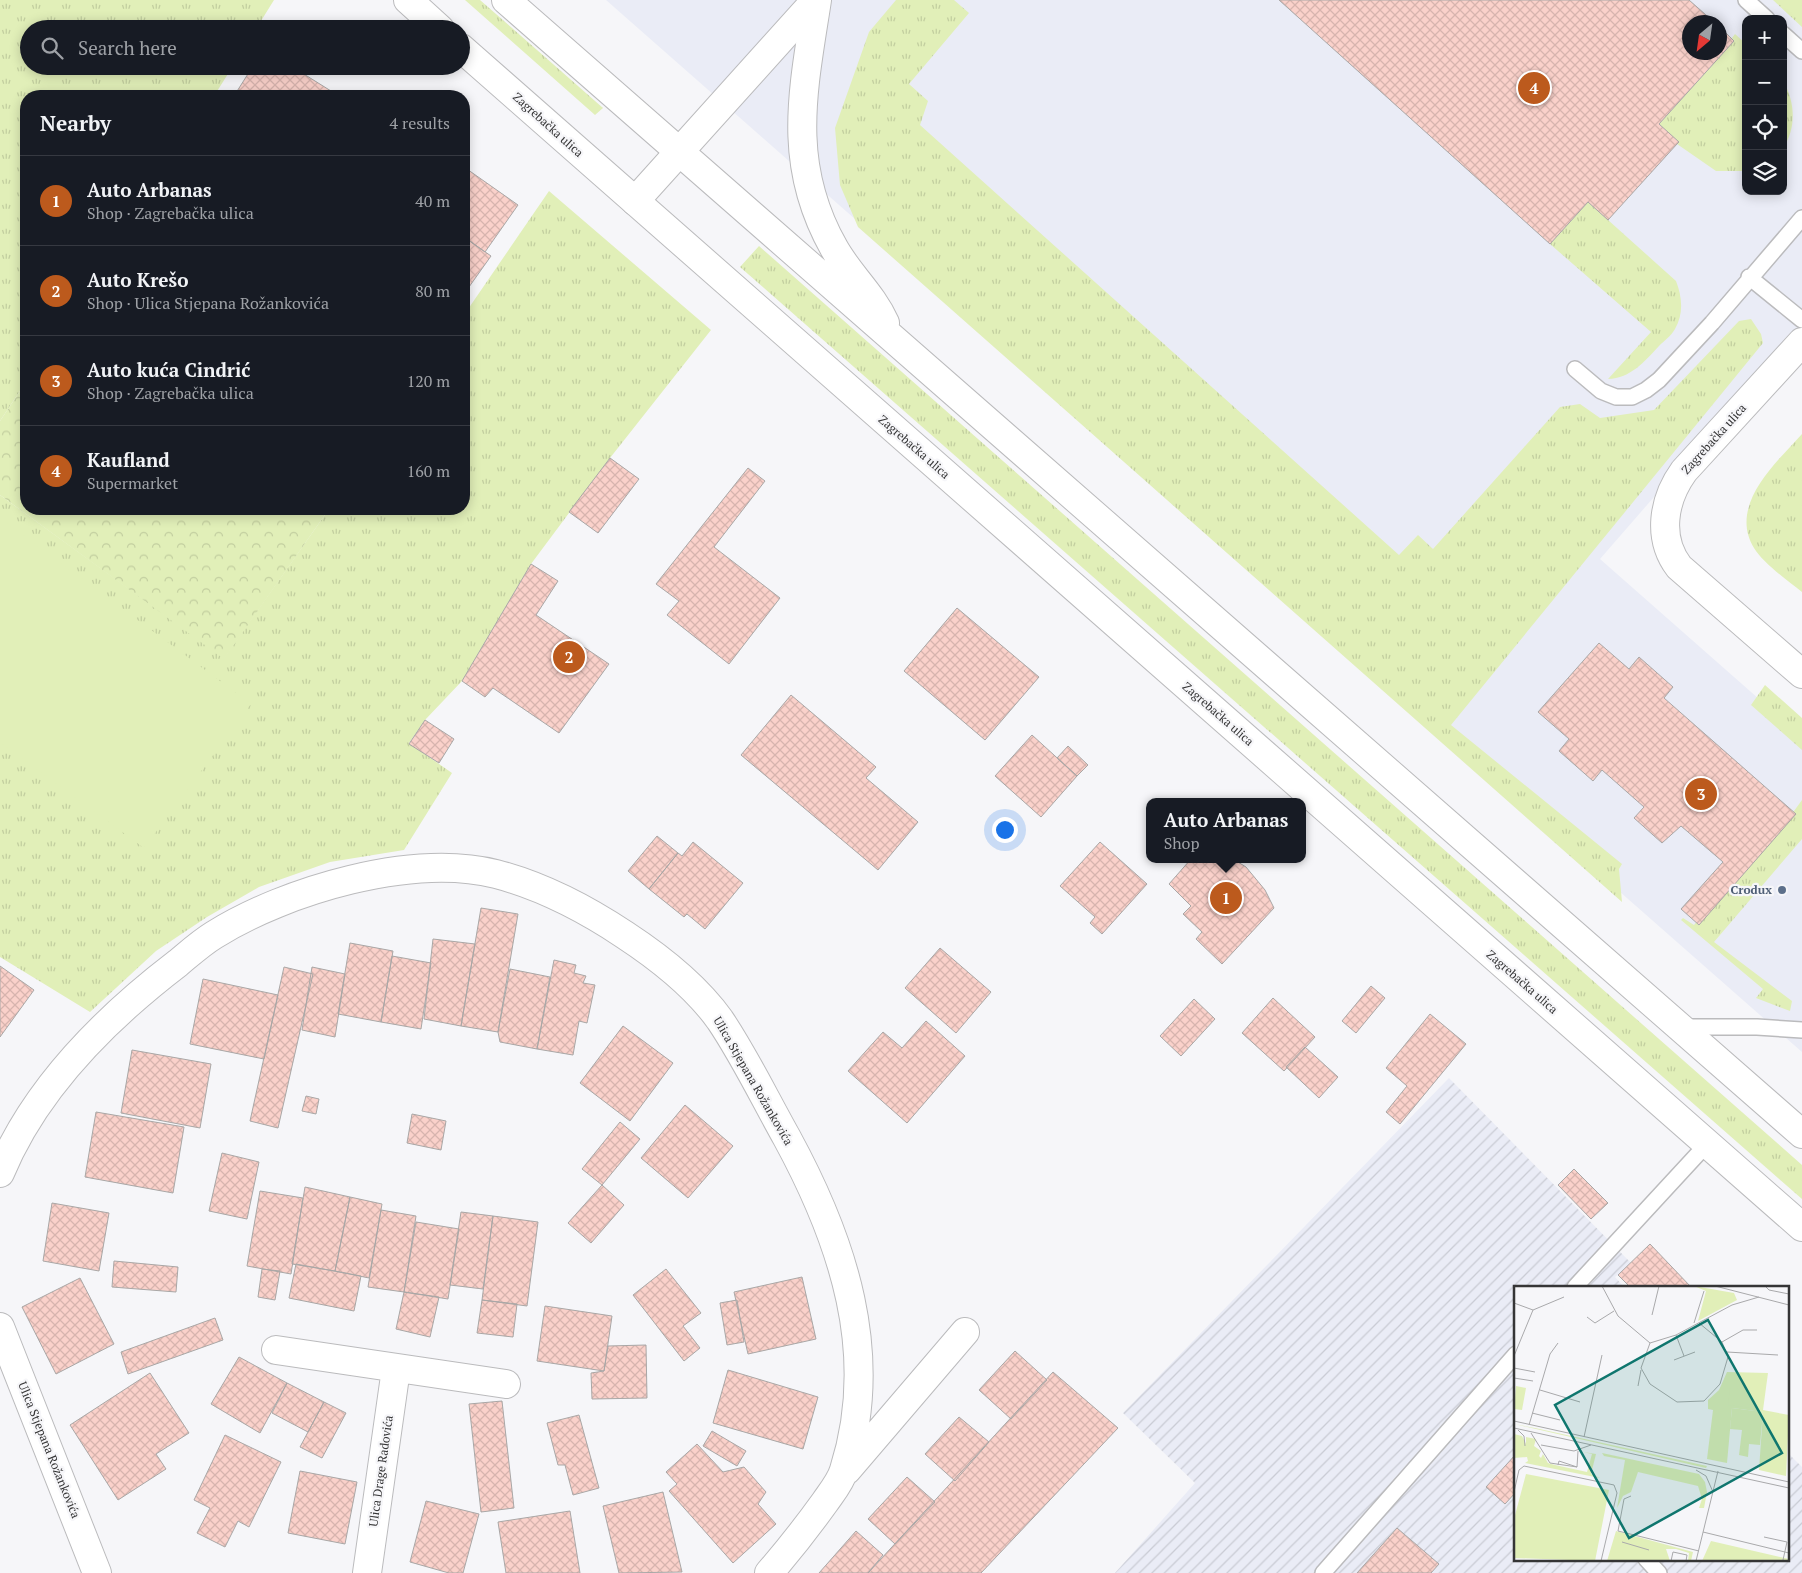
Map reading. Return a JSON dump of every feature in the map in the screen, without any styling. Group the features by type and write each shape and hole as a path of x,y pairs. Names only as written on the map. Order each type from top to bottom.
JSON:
{"main road":[{"path":"408,0 430,20"},
{"path":"506,0 1802,1134"},
{"path":"635,201 816,0"},
{"path":"816,0 801,118 801,141 805,175 822,224 835,250 877,305 891,338"},
{"name":"Zagrebačka ulica","path":"470,56 1802,1228"},
{"name":"Zagrebačka ulica","path":"1802,342 1684,471 1674,485 1667,502 1666,541 1671,556 1680,568 1802,674"},
{"name":"Ulica Stjepana Rožankovića","path":"0,1173 12,1144 38,1101 68,1066 156,979 214,935 293,897 347,880 394,872 444,867 494,874 538,888 594,914 653,954 689,985 720,1020 805,1171 832,1233 849,1286 860,1360 860,1401 843,1475"},
{"name":"Ulica Stjepana Rožankovića","path":"0,1327 97,1573"},
{"name":"Ulica Stjepana Rožankovića","path":"769,1573 800,1538 843,1475 965,1332"},
{"path":"276,1350 506,1384"},
{"name":"Ulica Drage Radovića","path":"367,1573 396,1369"}],"lane":[{"path":"1746,0 1763,15"},
{"path":"1787,38 1802,51"},
{"path":"1575,369 1601,391 1616,397 1632,397 1646,390 1688,349 1802,218"},
{"path":"1749,278 1802,320"},
{"path":"1681,1027 1757,1027 1802,1030"},
{"path":"1576,1286 1707,1144"},
{"path":"1323,1573 1514,1356"},
{"path":"1647,1560 1659,1573"}],"shaded area":[{"path":"606,0 1778,0 1802,21 1802,327 1600,559 1802,737 1802,1052"},
{"path":"1449,1078 1631,1263 1615,1277 1623,1286 1514,1286 1514,1560 1790,1560 1790,1455 1802,1467 1802,1573 1115,1573 1195,1483 1123,1413"}],"green space":[{"path":"0,0 274,0 262,20 20,20 20,75 227,75 218,90 20,90 20,391 0,421"},
{"path":"465,0 480,0 603,108 595,115"},
{"path":"896,0 954,0 969,13 909,84 928,101 920,125 1399,555 1418,535 1433,549 1560,407 1580,404 1600,418 1654,410 1739,321 1751,319 1761,334 1763,343 1451,725 1622,864 1619,869 1622,902 858,227 840,185 835,128 869,32"},
{"path":"1773,0 1802,0 1802,27"},
{"path":"1735,34 1742,40 1742,171 1716,171 1677,144 1678,142 1659,124 1717,60 1727,60 1727,49 1734,41 1732,38"},
{"path":"1787,89 1793,115 1787,142"},
{"path":"549,191 711,330 610,458 531,564 462,681 425,720 409,743 452,773 404,850 330,862 259,887 207,917 156,951 90,1012 0,957 0,495 20,510 20,515 27,515 224,658 325,515 470,515 470,306"},
{"path":"1588,202 1676,281 1681,299 1680,317 1672,334 1636,368 1624,376 1616,378 1608,379 1651,332 1550,244"},
{"path":"759,246 1802,1165 1802,1199 740,267"},
{"path":"20,391 20,510 0,495 0,421"},
{"path":"1802,434 1802,592 1776,572 1758,554 1748,532 1747,516 1758,486"},
{"path":"27,515 325,515 224,659"},
{"path":"0,518 251,704 144,848 0,742"},
{"path":"1765,685 1802,718 1802,750 1751,705"},
{"path":"1802,800 1802,839 1714,942 1792,1001 1790,1011 1756,998 1763,989 1681,920 1683,918 1694,925 1786,812 1794,811"}],"building":[{"path":"1279,0 1689,0 1706,15 1682,15 1682,60 1717,60 1659,124 1679,142 1608,220 1588,202 1550,244"},
{"path":"1727,34 1734,41 1727,49"},
{"path":"247,75 305,75 329,90 238,90"},
{"path":"470,171 518,205 485,252 470,241"},
{"path":"470,241 491,256 470,286"},
{"path":"610,458 639,479 598,533 569,512"},
{"path":"748,468 765,481 714,547 780,598 729,664 667,615 679,601 656,584"},
{"path":"531,564 558,581 536,615 609,664 559,733 493,688 485,697 462,681"},
{"path":"957,608 1039,677 985,740 904,671"},
{"path":"1599,643 1629,669 1639,657 1673,687 1664,698 1796,814 1699,925 1681,909 1723,862 1681,826 1662,843 1634,818 1644,807 1602,770 1593,781 1559,751 1569,739 1538,712"},
{"path":"791,695 876,767 866,778 918,822 878,870 741,755"},
{"path":"425,720 454,739 439,763 409,744"},
{"path":"1032,735 1077,776 1041,817 995,776"},
{"path":"1068,746 1088,765 1077,776 1057,758"},
{"path":"657,836 678,853 649,889 628,871"},
{"path":"693,842 743,883 705,929 687,914 684,917 649,889 678,853 682,856"},
{"path":"1100,842 1147,884 1102,934 1090,923 1095,917 1060,886"},
{"path":"1187,863 1240,863 1246,867 1265,890 1274,908 1222,964 1196,939 1202,932 1183,914 1191,906 1169,884"},
{"path":"481,908 518,914 498,1032 461,1026"},
{"path":"433,939 475,944 461,1026 424,1019"},
{"path":"350,943 393,951 381,1022 338,1014"},
{"path":"940,948 991,992 956,1033 905,988"},
{"path":"392,956 431,963 421,1029 381,1022"},
{"path":"554,960 576,965 574,973 586,976 583,983 595,985 587,1023 579,1021 573,1055 537,1049"},
{"path":"0,966 34,990 0,1037"},
{"path":"284,967 313,974 278,1128 250,1121"},
{"path":"312,967 345,974 335,1037 302,1030"},
{"path":"510,969 550,977 537,1049 500,1042 498,1032"},
{"path":"203,979 278,995 264,1059 190,1044"},
{"path":"1371,986 1385,998 1356,1033 1342,1021"},
{"path":"1273,998 1315,1037 1284,1071 1242,1033"},
{"path":"1194,999 1215,1019 1181,1056 1160,1036"},
{"path":"1430,1014 1466,1044 1400,1124 1386,1112 1407,1086 1386,1068"},
{"path":"926,1021 965,1056 907,1123 848,1071 883,1032 902,1048"},
{"path":"623,1026 673,1063 630,1121 580,1083"},
{"path":"1305,1047 1338,1077 1319,1098 1286,1067"},
{"path":"132,1050 211,1064 200,1128 121,1113"},
{"path":"306,1096 319,1099 316,1114 302,1111"},
{"path":"685,1105 733,1146 688,1198 641,1158"},
{"path":"96,1112 184,1127 173,1193 85,1177"},
{"path":"412,1114 446,1121 441,1150 407,1143"},
{"path":"620,1122 640,1139 602,1185 582,1169"},
{"path":"222,1153 259,1162 247,1219 209,1211"},
{"path":"1574,1169 1608,1203 1591,1219 1558,1185"},
{"path":"602,1185 624,1205 591,1243 568,1223"},
{"path":"305,1187 350,1197 335,1271 292,1264"},
{"path":"260,1191 303,1198 291,1274 247,1266"},
{"path":"350,1197 382,1204 369,1278 335,1271"},
{"path":"52,1203 109,1213 99,1271 43,1261"},
{"path":"381,1210 416,1216 404,1292 368,1287"},
{"path":"461,1212 493,1216 483,1289 450,1285"},
{"path":"493,1216 538,1222 527,1306 482,1300"},
{"path":"416,1222 459,1229 448,1299 404,1292"},
{"path":"1650,1244 1690,1286 1629,1286 1618,1275"},
{"path":"114,1261 178,1267 176,1292 112,1287"},
{"path":"296,1264 361,1276 354,1311 289,1298"},
{"path":"262,1269 280,1271 275,1300 258,1297"},
{"path":"666,1269 701,1313 683,1326 700,1348 684,1361 633,1295"},
{"path":"802,1277 816,1339 748,1354 734,1292"},
{"path":"80,1278 114,1344 56,1374 22,1307"},
{"path":"404,1292 439,1297 430,1337 396,1329"},
{"path":"482,1300 517,1304 513,1337 477,1333"},
{"path":"737,1300 744,1342 727,1345 720,1303"},
{"path":"545,1306 612,1316 604,1371 537,1361"},
{"path":"215,1318 223,1340 128,1374 121,1352"},
{"path":"646,1345 647,1398 592,1399 591,1373 604,1371 608,1346"},
{"path":"1015,1351 1047,1380 1011,1419 979,1390"},
{"path":"239,1357 287,1383 260,1433 211,1404"},
{"path":"728,1370 818,1397 803,1449 713,1423"},
{"path":"1053,1372 1118,1428 981,1573 868,1573"},
{"path":"150,1373 189,1433 156,1454 166,1469 118,1500 70,1425"},
{"path":"287,1383 324,1402 308,1432 272,1413"},
{"path":"502,1401 514,1508 481,1512 469,1404"},
{"path":"324,1402 346,1413 322,1458 300,1447"},
{"path":"579,1415 599,1488 573,1495 565,1465 558,1465 547,1423"},
{"path":"959,1417 989,1442 955,1481 925,1454"},
{"path":"712,1431 746,1451 737,1466 703,1446"},
{"path":"225,1435 281,1462 249,1527 238,1521 225,1547 197,1533 210,1508 194,1500"},
{"path":"697,1444 723,1472 744,1467 766,1492 758,1504 776,1524 733,1563 669,1491 677,1484 666,1472"},
{"path":"1514,1456 1514,1494 1505,1504 1486,1487"},
{"path":"300,1471 357,1482 345,1544 288,1533"},
{"path":"907,1477 935,1502 895,1544 868,1519"},
{"path":"663,1492 682,1572 619,1573 603,1506"},
{"path":"426,1501 479,1514 463,1573 449,1573 410,1562"},
{"path":"570,1511 580,1573 506,1573 498,1522"},
{"path":"1397,1528 1439,1564 1431,1573 1357,1573"},
{"path":"856,1531 883,1555 868,1573 819,1573"}],"place":[{"name":"Kaufland","path":"1534,88"},
{"name":"Auto Krešo","path":"569,657"},
{"name":"Auto kuća Cindrić","path":"1701,794"},
{"name":"Crodux","path":"1782,890"},
{"name":"Auto Arbanas","path":"1226,898"}]}
